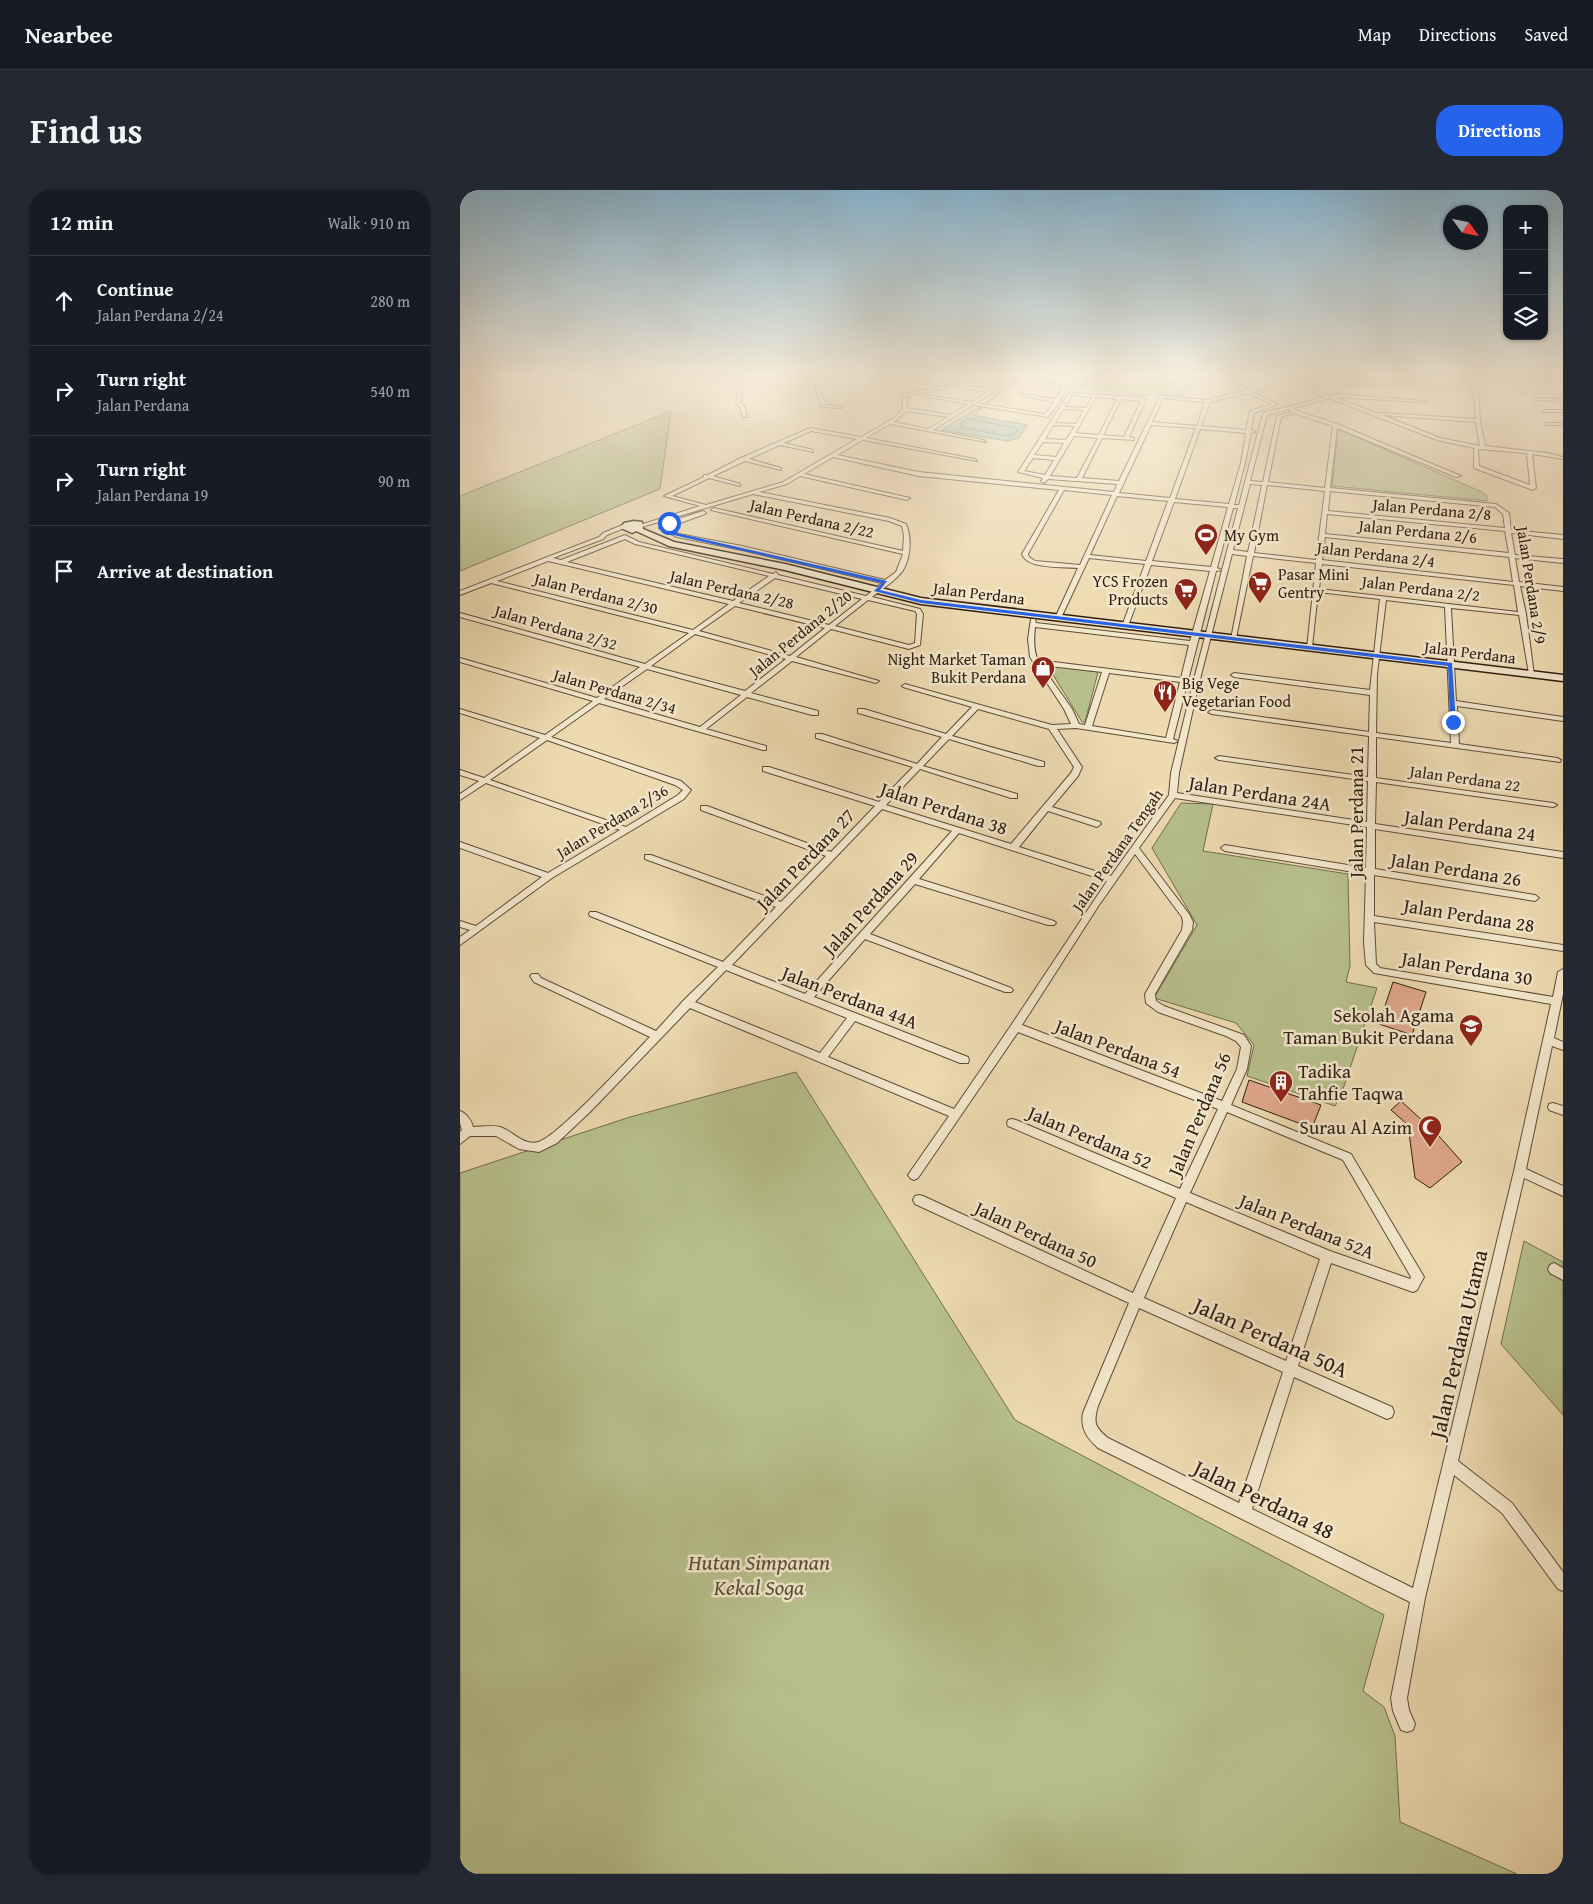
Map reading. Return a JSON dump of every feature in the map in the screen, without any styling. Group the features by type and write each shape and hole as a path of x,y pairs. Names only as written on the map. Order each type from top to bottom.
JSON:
{"street":[{"path":"706,506 667,496 757,453"},
{"path":"460,593 633,527 785,483 839,453"},
{"path":"934,453 975,460"},
{"path":"1032,453 1022,473 1122,483"},
{"path":"1040,487 1060,453"},
{"path":"1079,480 1093,453"},
{"path":"1058,618 1135,453"},
{"path":"1125,626 1150,563 1189,453"},
{"path":"1169,740 1194,638 1245,453"},
{"name":"Jalan Perdana Tengah","path":"914,1175 1016,1027 1112,879 1173,795 1182,742 1256,453"},
{"path":"1233,638 1271,453"},
{"path":"1309,647 1331,453"},
{"path":"1401,453 1458,476"},
{"path":"1476,453 1476,467 1523,486 1534,488 1529,453"},
{"path":"1533,453 1563,458"},
{"path":"834,456 919,474 1242,507"},
{"path":"1030,456 1057,458"},
{"path":"743,459 779,469"},
{"path":"801,475 907,498"},
{"path":"706,476 738,485"},
{"path":"1249,482 1327,490"},
{"path":"1062,489 1025,554 1026,558 1034,563 1082,567"},
{"name":"Jalan Perdana 2/9","path":"1327,490 1496,506 1506,512 1532,674"},
{"name":"Jalan Perdana 2/20","path":"701,730 904,567 906,530 904,525 898,522 755,492"},
{"path":"766,495 669,523 662,528 677,535 742,548 886,582"},
{"name":"Jalan Perdana 2/22","path":"714,510 905,553"},
{"name":"Jalan Perdana 2/8","path":"1324,512 1563,537"},
{"name":"Jalan Perdana","path":"633,527 672,544 785,567 921,601 1033,620 1058,618 1125,626 1194,638 1208,635 1563,678"},
{"name":"Jalan Perdana 2/6","path":"1322,536 1563,561"},
{"path":"561,562 625,537 637,543 866,598"},
{"path":"727,555 742,548"},
{"name":"Jalan Perdana 2/4","path":"1231,552 1563,589"},
{"path":"1087,556 1225,571"},
{"name":"Jalan Perdana 2/28","path":"548,559 910,647 918,644 920,614 918,610 866,598"},
{"path":"460,798 645,667 697,633 785,567"},
{"name":"Jalan Perdana 2/30","path":"491,581 876,681"},
{"name":"Jalan Perdana 2/2","path":"1315,590 1523,614"},
{"name":"Jalan Perdana 21","path":"1373,969 1369,943 1372,873 1374,693 1383,597"},
{"path":"1448,605 1455,745"},
{"name":"Jalan Perdana 2/32","path":"460,615 746,694"},
{"path":"1076,726 1068,709 1037,662 1032,649 1033,620 1194,638"},
{"name":"Jalan Perdana 2/34","path":"460,660 763,748"},
{"path":"1037,662 1183,680"},
{"path":"1088,728 1106,670"},
{"path":"1234,675 1374,693"},
{"path":"904,686 1052,727 1076,726 1182,742"},
{"path":"746,694 815,713"},
{"path":"1452,703 1563,719"},
{"name":"Jalan Perdana 27","path":"464,1135 498,1131 523,1146 539,1147 553,1140 977,706"},
{"path":"861,710 1041,764"},
{"name":"Jalan Perdana 2/36","path":"460,711 545,737 686,787 686,793 681,797 549,876 460,942"},
{"path":"1212,712 1557,760"},
{"path":"1013,848 1075,774 1078,767 1052,727"},
{"path":"819,736 1014,796"},
{"name":"Jalan Perdana 22","path":"1219,758 1553,805"},
{"name":"Jalan Perdana 38","path":"766,769 1112,879"},
{"path":"460,772 627,830"},
{"name":"Jalan Perdana 24A","path":"1173,795 1372,827"},
{"path":"704,808 832,855"},
{"path":"1046,808 1097,824"},
{"name":"Jalan Perdana 24","path":"1372,827 1563,855"},
{"name":"Jalan Perdana 29","path":"806,998 958,830"},
{"path":"460,845 549,876"},
{"name":"Jalan Perdana 56","path":"1093,1434 1087,1418 1091,1406 1183,1195 1242,1069 1246,1046 1240,1038 1230,1033 1161,1009 1151,1003 1150,994 1187,930 1188,922 1186,916 1136,848"},
{"name":"Jalan Perdana 26","path":"1225,848 1535,898"},
{"path":"648,858 782,906"},
{"path":"912,880 1051,923"},
{"name":"Jalan Perdana 44A","path":"593,914 964,1060"},
{"name":"Jalan Perdana 28","path":"1370,918 1563,948"},
{"path":"460,924 477,929"},
{"path":"863,935 1008,990"},
{"name":"Jalan Perdana 30","path":"1373,969 1556,1000"},
{"name":"Jalan Perdana Utama","path":"1407,1724 1401,1711 1399,1698 1418,1598 1520,1171 1563,972"},
{"path":"535,976 537,980 656,1035"},
{"path":"687,1003 956,1114"},
{"path":"822,1058 853,1017"},
{"name":"Jalan Perdana 54","path":"1016,1027 1225,1107 1347,1157 1418,1277 1417,1283"},
{"path":"1548,1040 1563,1046"},
{"path":"460,1115 467,1124 464,1135"},
{"name":"Jalan Perdana 52","path":"1012,1123 1183,1195"},
{"path":"1520,1171 1563,1191"},
{"name":"Jalan Perdana 52A","path":"1183,1195 1327,1256 1413,1286 1417,1283"},
{"name":"Jalan Perdana 50","path":"919,1200 1137,1301"},
{"path":"1243,1513 1327,1256"},
{"name":"Jalan Perdana 50A","path":"1137,1301 1388,1412"},
{"name":"Jalan Perdana 48","path":"1093,1434 1103,1443 1418,1598"},
{"path":"1451,1464 1507,1508 1563,1584"}],"green space":[{"path":"568,453 665,453 660,489 460,571 460,496"},
{"path":"1336,453 1392,453 1482,492 1487,496 1487,501 1332,486"},
{"path":"1047,665 1098,672 1085,722 1082,722"},
{"path":"1181,803 1213,804 1203,851 1348,874 1350,966 1346,982 1377,988 1340,1098 1335,1106 1247,1076 1254,1045 1236,1023 1154,998 1197,925 1152,848"},
{"name":"Hutan Simpanan Kekal Soga","path":"796,1072 1015,1420 1384,1615 1363,1691 1384,1707 1395,1736 1400,1822 1517,1874 460,1874 460,1173 630,1117"},
{"path":"1524,1241 1563,1262 1563,1415 1501,1344"}],"building":[{"path":"1393,982 1426,992 1412,1035 1379,1024"},
{"name":"Tadika Tahfie Taqwa","path":"1249,1080 1321,1105 1312,1128 1242,1102"},
{"name":"Surau Al Azim","path":"1401,1101 1438,1135 1462,1162 1430,1188 1415,1178 1408,1125 1391,1110"}],"place":[{"name":"My Gym","path":"1206,556"},
{"name":"Pasar Mini Gentry","path":"1260,604"},
{"name":"YCS Frozen Products","path":"1186,611"},
{"name":"Night Market Taman Bukit Perdana","path":"1043,689"},
{"name":"Big Vege Vegetarian Food","path":"1165,713"},
{"name":"Sekolah Agama Taman Bukit Perdana","path":"1471,1047"},
{"name":"Tadika Tahfie Taqwa","path":"1281,1103"},
{"name":"Surau Al Azim","path":"1430,1148"}],"route":[{"path":"669,523 662,528 671,533 886,582 876,590 921,601 1450,664 1453,722"}]}
